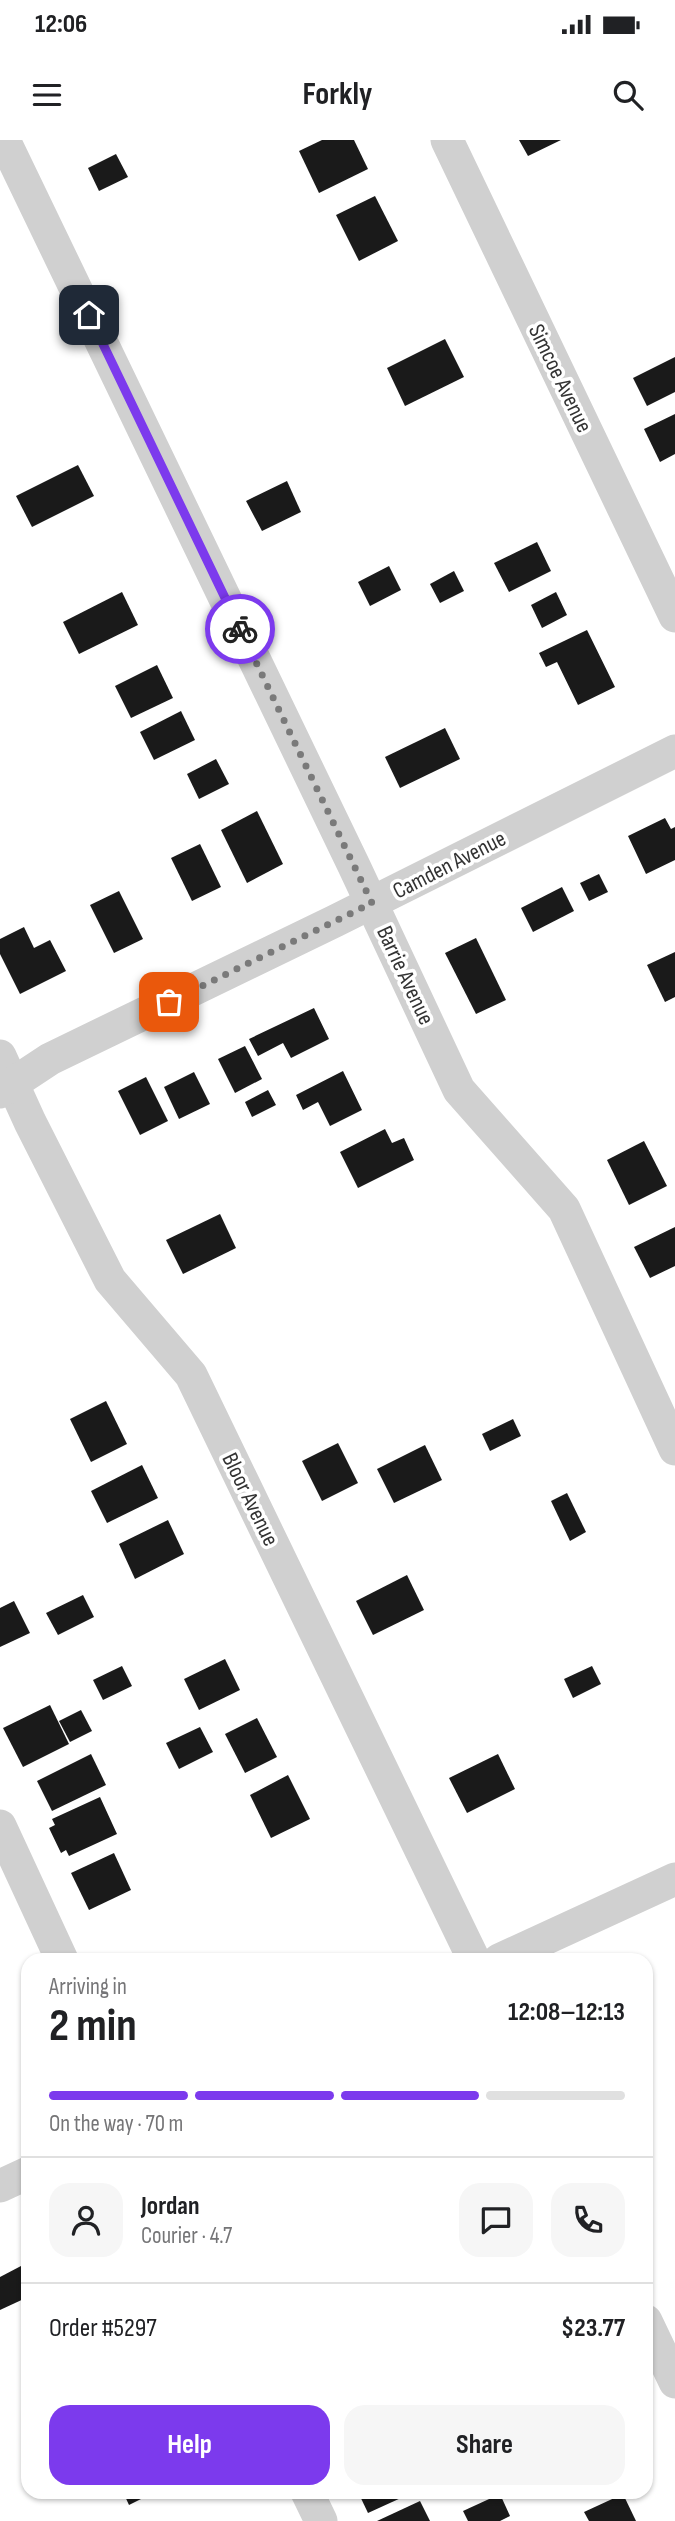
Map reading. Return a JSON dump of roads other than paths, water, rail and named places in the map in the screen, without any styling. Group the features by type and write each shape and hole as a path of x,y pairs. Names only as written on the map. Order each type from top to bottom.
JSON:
{"street":[{"name":"Barrie Avenue","path":"5,140 372,903 459,1090 564,1209 675,1448"},
{"name":"Simcoe Avenue","path":"447,140 675,615"},
{"name":"Camden Avenue","path":"4,1077 50,1059 372,903 675,751"},
{"name":"Bloor Avenue","path":"4,1077 30,1122 110,1280 191,1375 471,1953"},
{"path":"0,1826 59,1953"},
{"path":"514,1953 675,1879"},
{"path":"0,2186 21,2176"},
{"path":"653,2336 675,2382"},
{"path":"310,2499 321,2521"}]}
